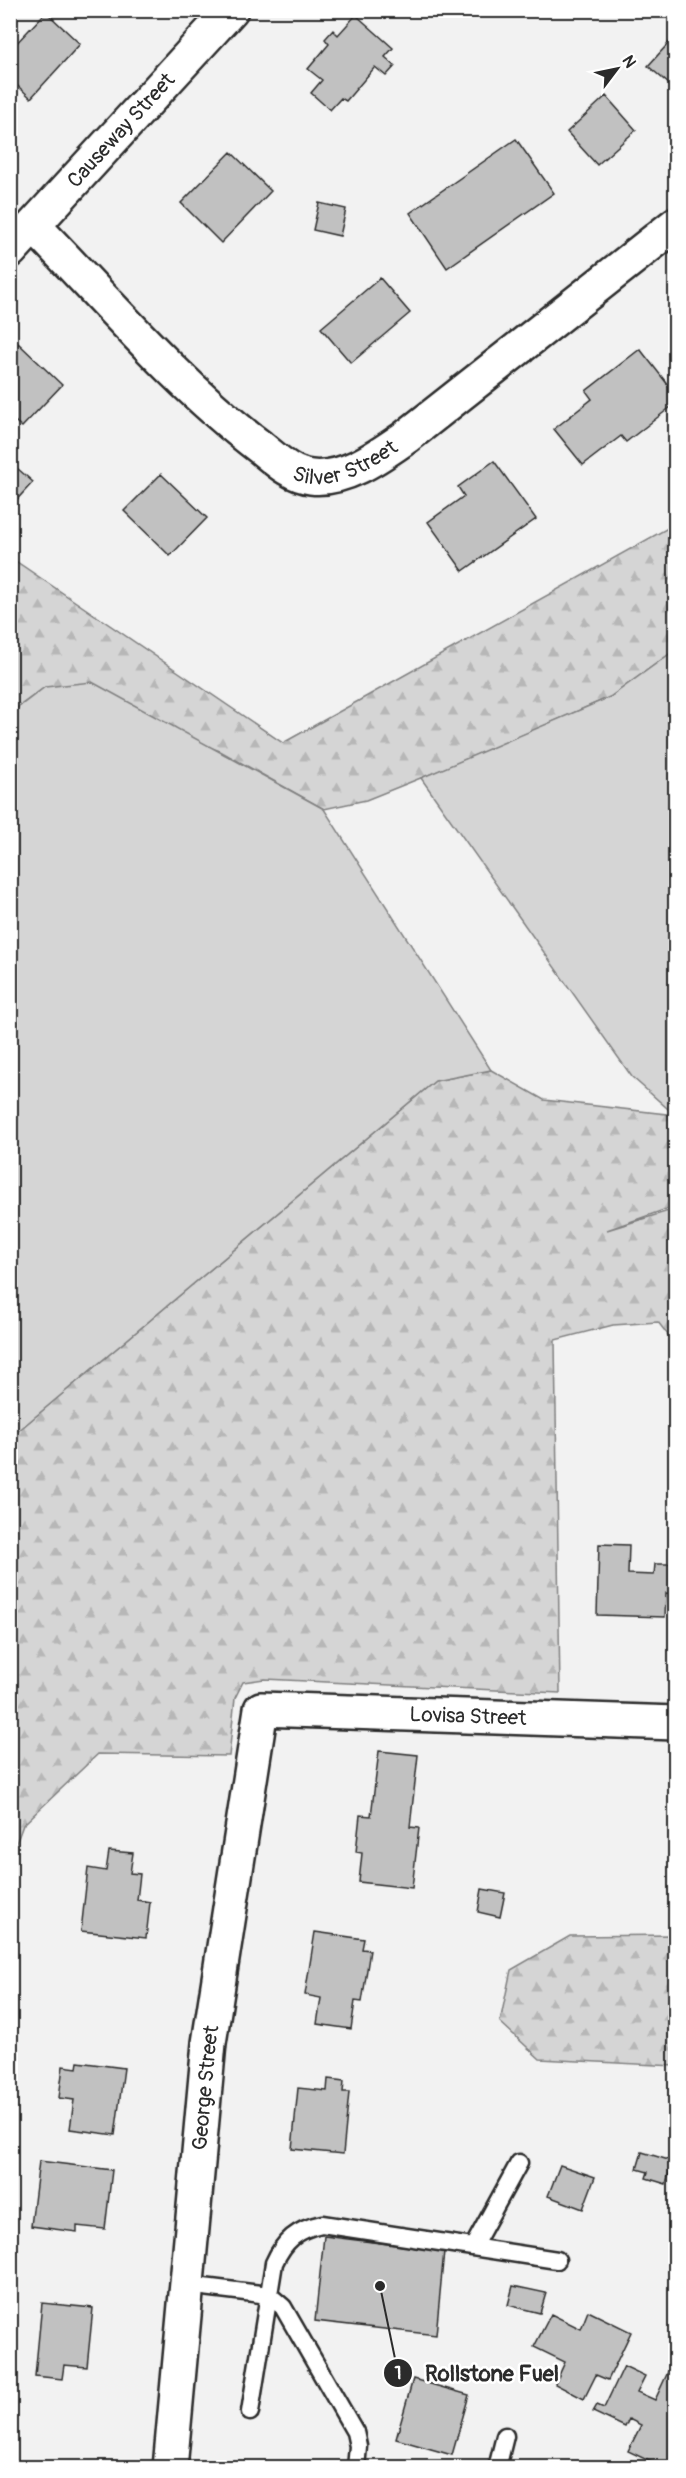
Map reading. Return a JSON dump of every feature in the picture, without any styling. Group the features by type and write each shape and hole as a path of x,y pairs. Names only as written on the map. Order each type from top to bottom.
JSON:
{"street":[{"name":"Causeway Street","path":"10,251 35,227 231,10"},
{"name":"Silver Street","path":"35,227 207,405 292,471 310,477 327,476 345,471 378,456 406,437 675,224"},
{"name":"Lovisa Street","path":"261,1709 675,1723"},
{"name":"George Street","path":"170,2468 209,2043 261,1709"}],"lane":[{"path":"473,2247 519,2163"},
{"path":"250,2412 274,2263 290,2237 311,2226 322,2224 557,2260"},
{"path":"187,2285 269,2295 283,2307 354,2433 358,2446 356,2468"},
{"path":"497,2468 505,2436"}],"green space":[{"path":"675,524 675,650 610,697 366,800 324,809 220,751 45,687 11,712 10,564 14,560 283,743"},
{"path":"675,650 675,1115 632,1077 421,778 610,697"},
{"path":"92,682 324,809 491,1070 435,1081 11,1437 11,713 45,687"},
{"path":"491,1070 544,1100 675,1115 675,1206 607,1230 675,1209 675,1344 658,1322 613,1325 555,1340 560,1693 264,1679 243,1682 235,1698 229,1756 98,1754 23,1825 11,1857 11,1437 435,1081"},
{"path":"675,1935 675,2066 540,2059 500,2022 511,1970 570,1936"}],"building":[{"path":"46,12 80,44 31,98 10,79 10,50"},
{"path":"356,15 393,48 385,57 395,66 386,76 375,67 346,101 341,98 330,110 311,93 322,80 308,69 329,44 325,39 333,30 338,35"},
{"path":"676,35 676,90 648,66"},
{"path":"606,96 636,130 597,165 567,132"},
{"path":"516,139 554,193 447,268 410,213"},
{"path":"231,152 271,191 221,243 181,203"},
{"path":"319,203 346,209 340,236 313,230"},
{"path":"380,278 410,313 351,363 321,328"},
{"path":"18,343 62,385 22,427 10,417 10,352"},
{"path":"640,349 676,395 676,403 626,442 621,436 583,465 554,429 592,399 586,391"},
{"path":"494,461 536,519 463,571 428,522 464,496 458,487"},
{"path":"10,462 33,482 10,507"},
{"path":"161,474 207,518 170,556 124,511"},
{"path":"599,1544 629,1545 628,1574 654,1575 655,1564 676,1564 676,1594 666,1593 665,1617 597,1615"},
{"path":"379,1751 418,1755 410,1827 419,1828 412,1888 359,1882 362,1853 356,1852 360,1815 371,1816"},
{"path":"109,1851 133,1853 130,1873 140,1874 137,1900 150,1902 146,1938 81,1931 88,1868 106,1871"},
{"path":"482,1889 505,1893 500,1917 478,1912"},
{"path":"315,1932 364,1939 362,1949 370,1950 362,2002 355,2001 351,2029 317,2024 321,1998 305,1995"},
{"path":"78,2062 124,2068 115,2135 70,2129 74,2100 59,2098 63,2066 77,2068"},
{"path":"328,2079 344,2081 343,2092 349,2092 343,2154 292,2149 298,2088 327,2091"},
{"path":"642,2152 672,2161 666,2184 646,2178 648,2172 637,2169"},
{"path":"39,2161 112,2170 105,2229 77,2226 77,2232 31,2226"},
{"path":"560,2165 595,2177 583,2209 548,2196"},
{"path":"324,2236 444,2251 436,2335 315,2321"},
{"path":"513,2286 546,2293 540,2313 508,2305"},
{"path":"42,2303 93,2308 87,2367 64,2365 62,2379 35,2376"},
{"path":"588,2311 631,2332 608,2380 596,2375 584,2399 555,2384 565,2362 534,2347 551,2314 581,2329"},
{"path":"674,2359 676,2452 668,2468 664,2468 628,2451 641,2425 629,2419 625,2427 593,2412 597,2405 604,2408 624,2366 645,2376 637,2392 655,2400"},
{"path":"413,2379 469,2395 452,2455 396,2439"}],"place":[{"name":"Rollstone Fuel","path":"380,2286"}]}
